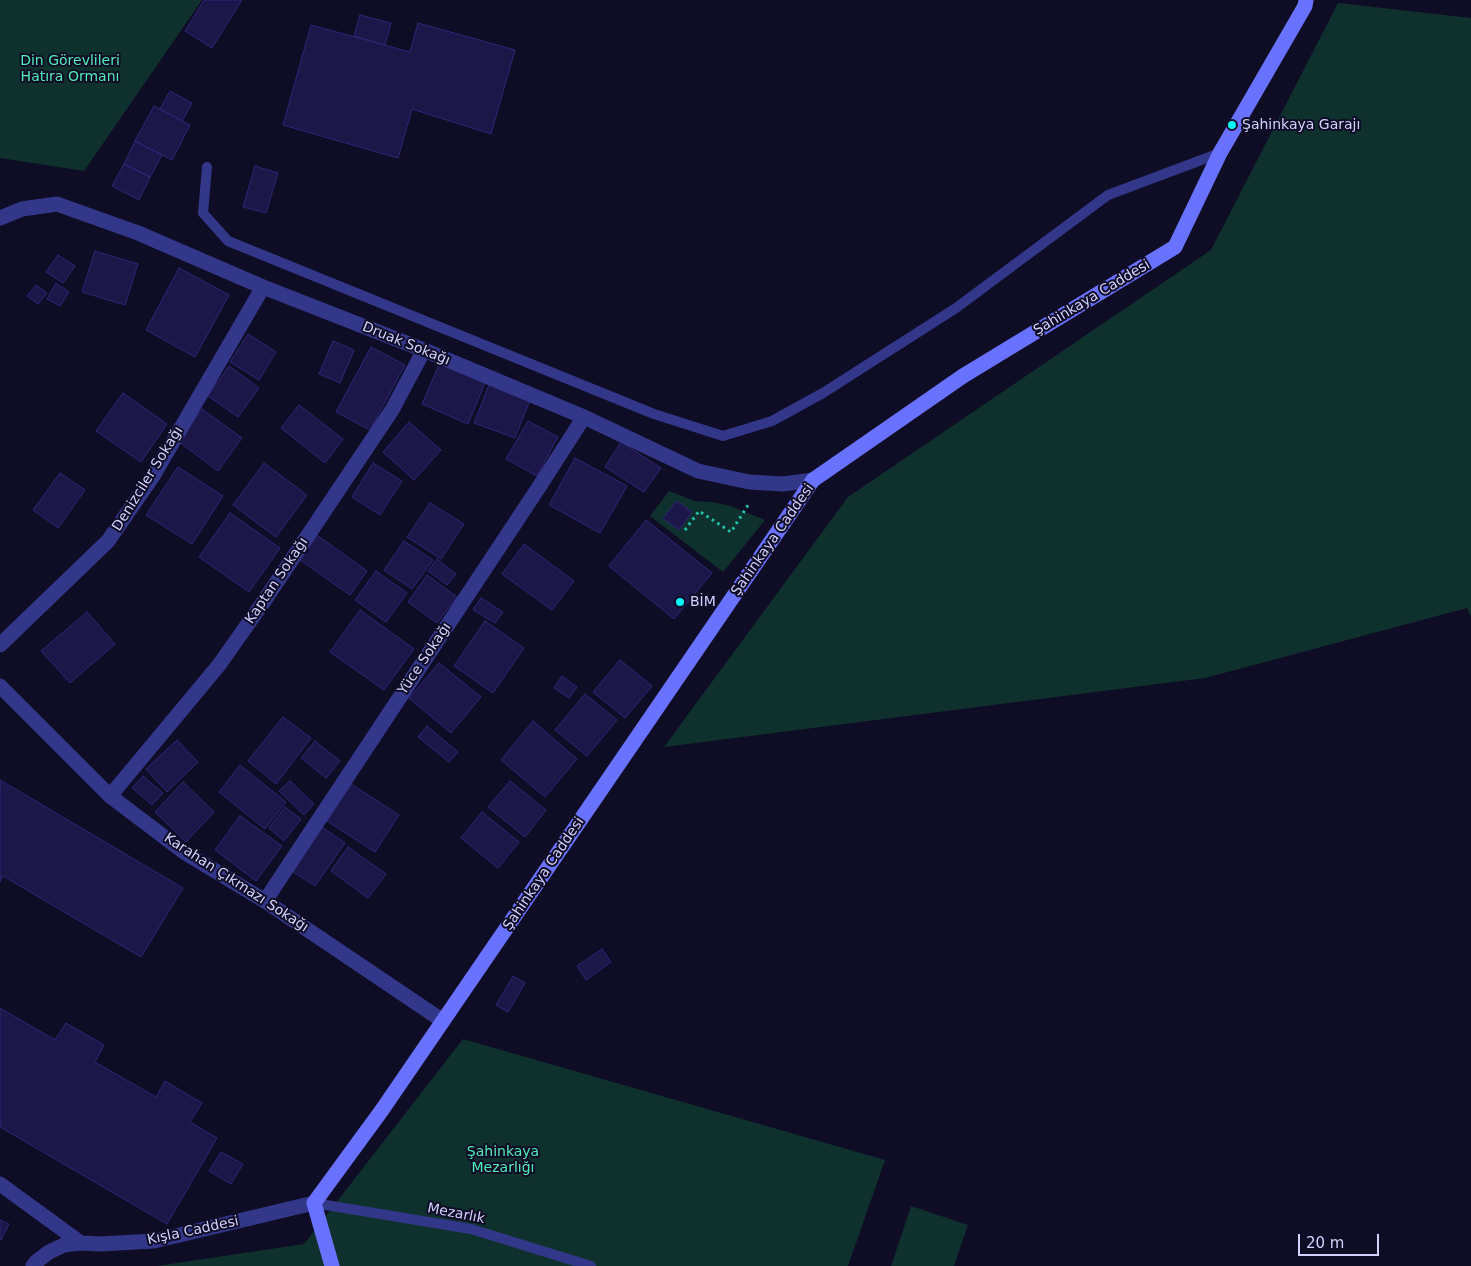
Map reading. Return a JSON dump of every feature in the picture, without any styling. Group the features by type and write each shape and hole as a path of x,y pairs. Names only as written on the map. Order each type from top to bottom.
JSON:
{"street":[{"name":"Şahinkaya Caddesi","path":"314,1202 382,1110 813,480 963,376 1175,247 1220,153 1305,6 1306,0"},
{"name":"Druak Sokağı","path":"0,218 22,209 56,204 138,233 263,287 424,350 584,417 698,470 750,482 783,484 813,480"},
{"name":"Denizciler Sokağı","path":"0,645 108,541 152,476 263,287"},
{"name":"Kaptan Sokağı","path":"110,796 219,665 392,410 424,350"},
{"name":"Yüce Sokağı","path":"264,901 584,417"},
{"name":"Karahan Çıkmazı Sokağı","path":"0,686 110,796 184,852 264,901 443,1021"},
{"path":"0,1184 81,1243"},
{"name":"Kışla Caddesi","path":"33,1266 49,1252 64,1245 154,1242 314,1202"},
{"path":"314,1202 332,1266"}],"lane":[{"path":"208,167 203,214 228,241 654,414 723,436 772,421 823,393 956,308 1108,195 1220,153"},
{"name":"Mezarlık","path":"314,1202 471,1228 590,1266"}],"path":[{"path":"685,530 699,511 730,532 763,483"}],"green space":[{"name":"Din Görevlileri Hatıra Ormanı","path":"0,0 202,0 84,171 0,158"},
{"path":"1338,3 1471,18 1471,617 1467,608 1205,678 664,747 848,497 1211,250"},
{"path":"669,491 695,501 730,506 765,520 723,572 650,516"},
{"name":"Şahinkaya Mezarlığı","path":"463,1039 885,1160 848,1266 157,1266 304,1244"},
{"path":"911,1206 968,1225 954,1266 891,1266"}],"building":[{"path":"204,0 242,0 212,48 185,31"},
{"path":"360,15 391,23 385,45 354,36"},
{"path":"418,23 515,50 491,134 412,109 398,158 283,125 311,25 410,52"},
{"path":"170,91 192,103 182,121 160,109"},
{"path":"154,106 190,125 172,160 135,141"},
{"path":"135,141 162,155 150,177 124,164"},
{"path":"124,164 150,177 139,200 112,186"},
{"path":"255,166 278,173 266,213 243,207"},
{"path":"95,251 138,264 125,305 82,292"},
{"path":"58,255 75,266 63,283 46,272"},
{"path":"179,268 229,295 195,357 146,330"},
{"path":"56,283 69,292 60,306 47,299"},
{"path":"36,285 47,293 38,304 27,296"},
{"path":"248,334 276,352 259,380 230,362"},
{"path":"333,341 354,350 340,383 319,374"},
{"path":"371,347 405,365 370,430 336,412"},
{"path":"440,363 485,383 468,424 422,404"},
{"path":"229,366 259,388 238,417 208,396"},
{"path":"489,385 530,400 515,438 474,423"},
{"path":"123,393 167,424 141,462 96,431"},
{"path":"299,405 343,439 325,463 281,428"},
{"path":"202,409 242,438 218,471 178,441"},
{"path":"528,421 558,437 537,476 506,459"},
{"path":"409,422 441,450 414,480 383,452"},
{"path":"621,442 661,468 644,492 605,467"},
{"path":"575,458 627,486 600,533 549,505"},
{"path":"264,463 307,495 276,537 233,505"},
{"path":"373,463 402,481 380,515 352,497"},
{"path":"178,467 223,496 192,544 146,515"},
{"path":"60,473 85,490 58,528 33,510"},
{"path":"677,501 692,512 679,530 663,518"},
{"path":"430,503 464,524 441,559 407,537"},
{"path":"230,513 280,548 249,592 199,557"},
{"path":"646,520 712,573 674,619 609,566"},
{"path":"317,535 367,571 350,595 300,560"},
{"path":"404,541 433,560 412,589 384,570"},
{"path":"524,544 574,581 552,610 502,574"},
{"path":"437,559 456,574 447,585 428,571"},
{"path":"376,571 407,593 386,622 355,600"},
{"path":"427,575 457,597 437,623 408,602"},
{"path":"481,598 503,612 495,623 473,610"},
{"path":"360,610 414,649 384,690 330,652"},
{"path":"87,612 115,644 70,683 41,651"},
{"path":"485,621 524,648 493,693 454,666"},
{"path":"620,660 652,686 625,718 593,692"},
{"path":"439,663 481,697 451,733 409,698"},
{"path":"562,676 577,687 569,698 554,688"},
{"path":"585,694 617,720 587,756 555,730"},
{"path":"283,717 311,738 276,784 248,761"},
{"path":"533,721 577,759 545,797 501,760"},
{"path":"427,726 458,752 449,762 418,737"},
{"path":"177,740 198,762 167,792 146,769"},
{"path":"315,741 340,761 326,778 301,758"},
{"path":"240,765 286,802 265,829 219,792"},
{"path":"143,776 163,793 152,805 132,788"},
{"path":"0,780 183,888 141,957 3,876 0,882"},
{"path":"290,781 314,804 304,815 279,791"},
{"path":"510,781 546,810 525,837 488,807"},
{"path":"183,782 214,812 186,842 155,812"},
{"path":"351,784 399,815 375,852 327,821"},
{"path":"285,807 301,819 284,841 269,828"},
{"path":"482,812 519,842 498,868 461,838"},
{"path":"240,816 282,846 256,881 215,850"},
{"path":"322,827 345,843 315,886 292,871"},
{"path":"348,847 386,874 368,898 331,871"},
{"path":"602,949 611,962 586,980 577,966"},
{"path":"513,976 525,983 508,1012 496,1005"},
{"path":"0,1008 55,1040 66,1023 104,1045 95,1062 156,1097 165,1081 202,1103 190,1122 217,1138 167,1224 0,1127"},
{"path":"221,1152 243,1164 231,1184 209,1171"},
{"path":"0,1220 9,1224 1,1240 0,1239"}],"place":[{"name":"Şahinkaya Garajı","path":"1232,125"},
{"name":"BİM","path":"680,602"}]}
